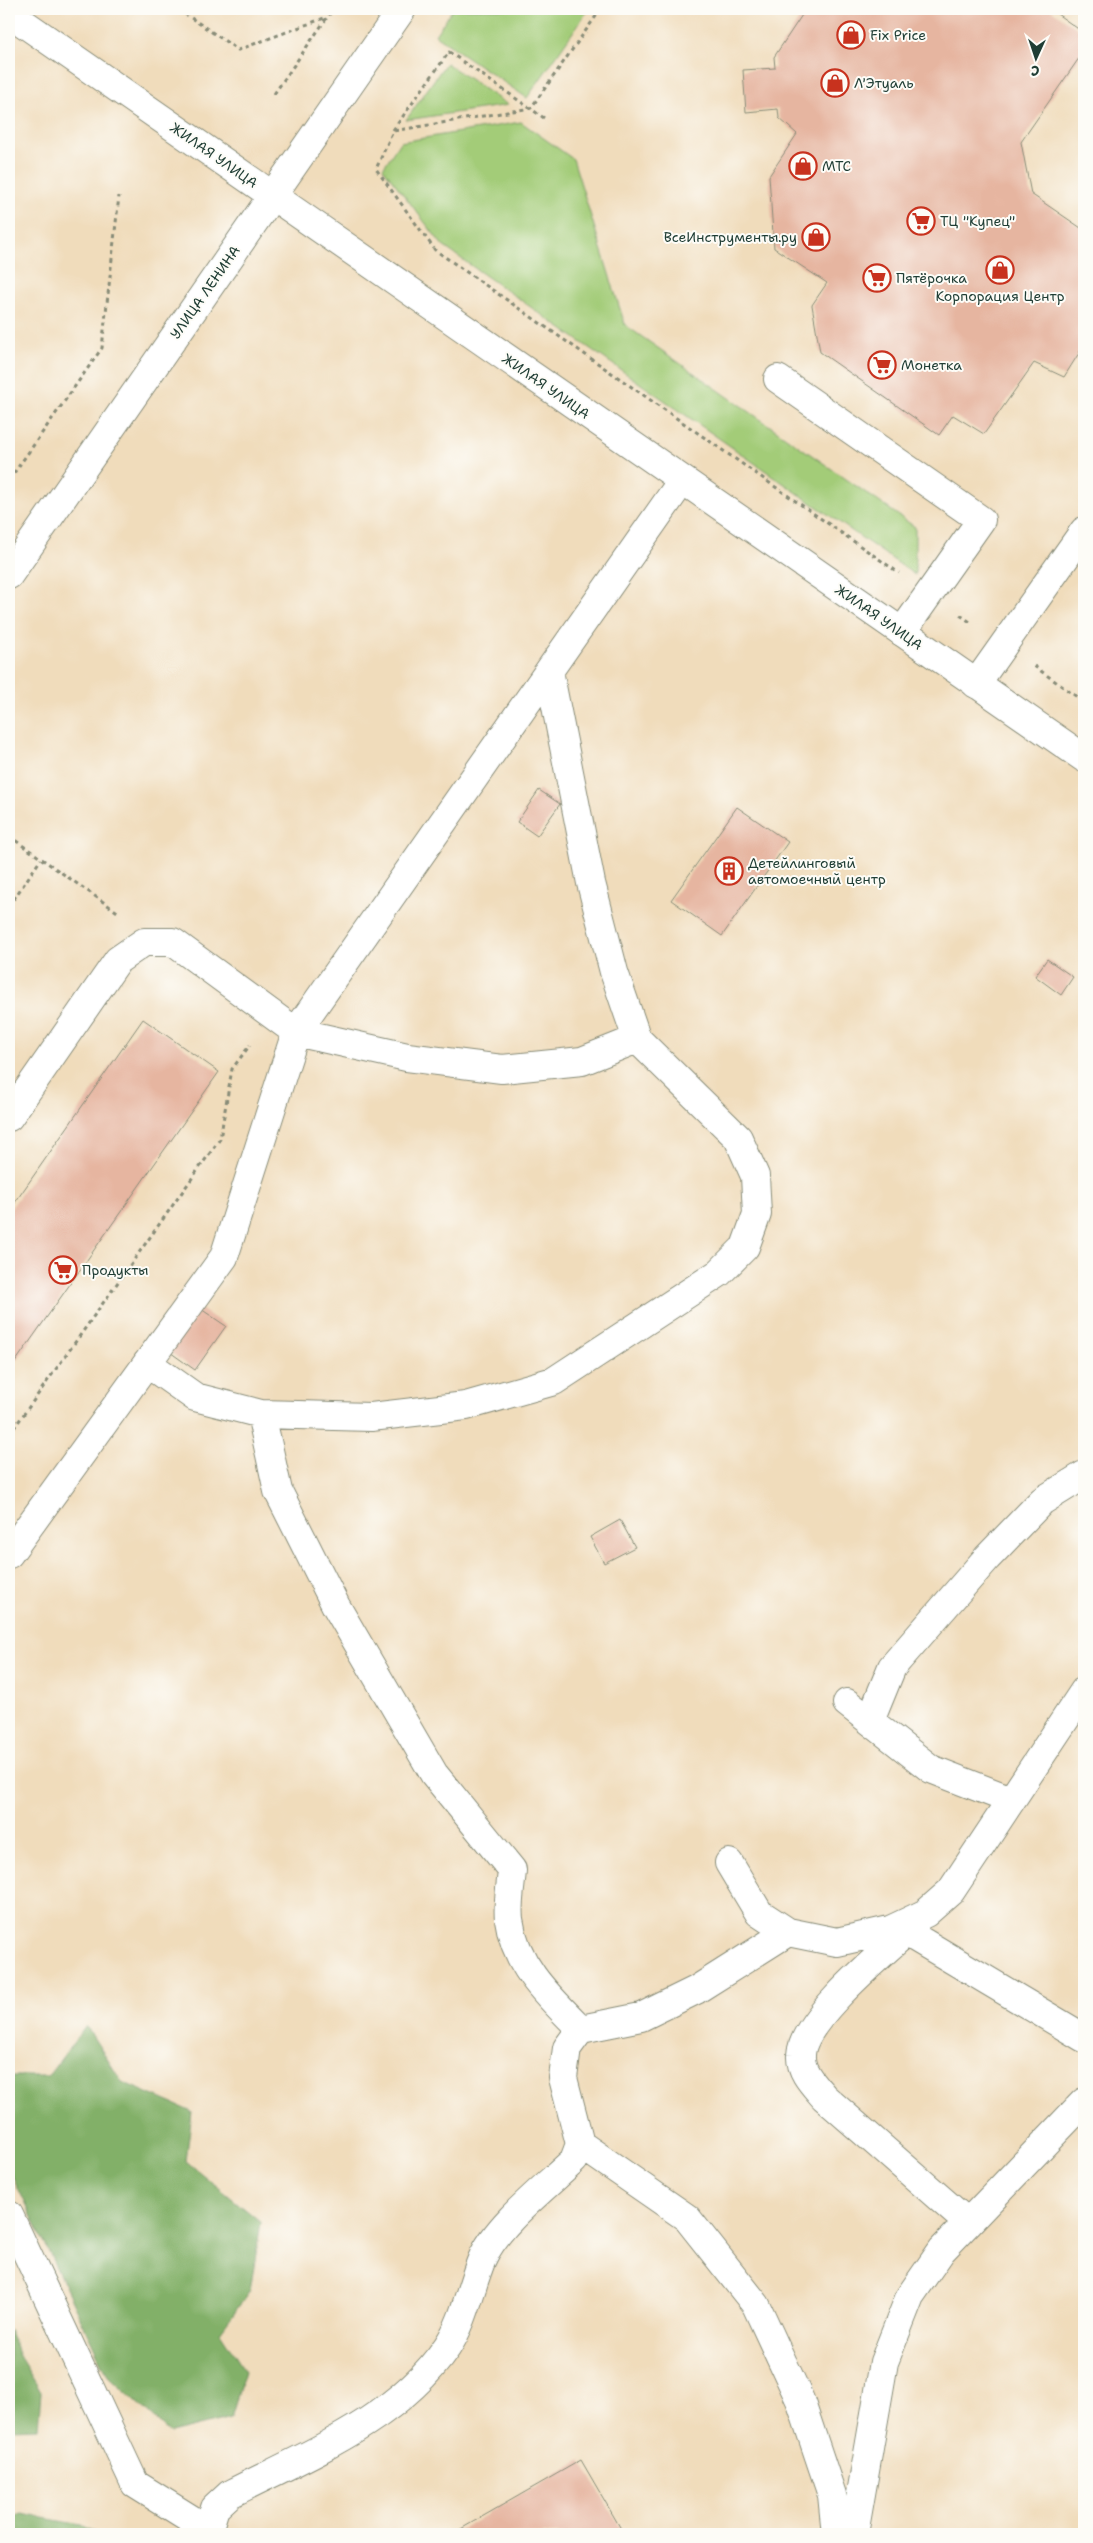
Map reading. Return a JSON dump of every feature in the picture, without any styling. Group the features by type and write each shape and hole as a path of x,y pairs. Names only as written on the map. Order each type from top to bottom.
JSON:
{"main road":[{"name":"УЛИЦА ЛЕНИНА","path":"9,574 402,9"},
{"name":"ЖИЛАЯ УЛИЦА","path":"9,13 1084,758"},
{"path":"778,379 981,520 902,632"},
{"path":"9,1554 224,1257 296,1032 682,480"},
{"path":"976,684 1084,531"},
{"path":"147,1363 196,1398 261,1414 371,1417 466,1406 554,1381 719,1273 745,1247 757,1214 755,1176 738,1138 637,1038 614,972 591,883 549,671"},
{"path":"9,1117 118,960 144,942 173,942 296,1032 407,1056 502,1069 582,1060 637,1038"},
{"path":"261,1414 278,1491 336,1606 434,1774 512,1870 509,1918 518,1953 540,1988 581,2029"},
{"path":"870,1721 892,1666 986,1558 1042,1500 1084,1475"},
{"path":"968,2223 824,2097 806,2076 801,2056 806,2034 825,2010 926,1912 951,1891 1084,1691"},
{"path":"847,1703 931,1769 1012,1800"},
{"path":"729,1863 759,1913 788,1932 837,1942 890,1930 926,1912"},
{"path":"9,2215 135,2484 207,2532 215,2508 230,2494 357,2429 411,2387 446,2347 458,2327 483,2258 498,2233 574,2160 580,2144 563,2078 567,2048 581,2029 641,2017 696,1990 788,1932"},
{"path":"906,1932 1084,2038"},
{"path":"854,2534 884,2362 910,2296 942,2250 1084,2102"},
{"path":"580,2144 687,2218 756,2305 800,2400 832,2495 836,2534"}],"path":[{"path":"178,9 238,50 328,17"},
{"path":"274,94 333,9"},
{"path":"393,131 531,108 600,9"},
{"path":"544,118 449,52 393,131 376,169 434,250 1084,702"},
{"path":"9,480 102,348 119,196"},
{"path":"9,836 161,942"},
{"path":"9,906 41,859"},
{"path":"9,1435 220,1139 232,1069 272,1014"}],"green space":[{"path":"453,9 589,9 527,98 435,35"},
{"path":"446,63 508,105 406,120"},
{"path":"521,122 573,159 625,325 915,527 915,575 443,246 383,168 400,142"},
{"path":"86,2026 122,2082 192,2112 186,2161 261,2222 250,2291 220,2332 245,2371 231,2418 170,2433 108,2376 9,2169 9,2086 13,2076 48,2076"},
{"path":"9,2329 18,2354 41,2392 38,2428 9,2429"},
{"path":"22,2514 81,2525 97,2534 9,2534 9,2519"}],"building":[{"name":"ТЦ \"Купец\"","path":"806,9 1050,9 1084,33 1084,51 1021,142 1031,194 1084,230 1084,345 1064,377 1034,363 984,434 953,415 939,435 820,352 812,305 827,283 774,248 769,176 797,134 779,118 778,109 746,112 743,70 775,68 774,57"},
{"path":"539,790 560,804 537,836 517,822"},
{"name":"Детейлинговый автомоечный центр","path":"737,807 788,842 722,936 671,900"},
{"path":"1047,959 1073,977 1061,995 1035,976"},
{"path":"143,1019 219,1072 9,1371 9,1211"},
{"path":"198,1307 226,1326 195,1370 167,1350"},
{"path":"620,1520 635,1547 604,1563 590,1537"},
{"path":"581,2460 624,2534 452,2534"}],"place":[{"name":"Fix Price","path":"851,35"},
{"name":"Л'Этуаль","path":"835,83"},
{"name":"МТС","path":"803,166"},
{"name":"ТЦ \"Купец\"","path":"921,221"},
{"name":"ВсеИнструменты.ру","path":"816,237"},
{"name":"Корпорация Центр","path":"1000,270"},
{"name":"Пятёрочка","path":"877,278"},
{"name":"Монетка","path":"882,365"},
{"name":"Детейлинговый автомоечный центр","path":"729,871"},
{"name":"Продукты","path":"63,1270"}]}
